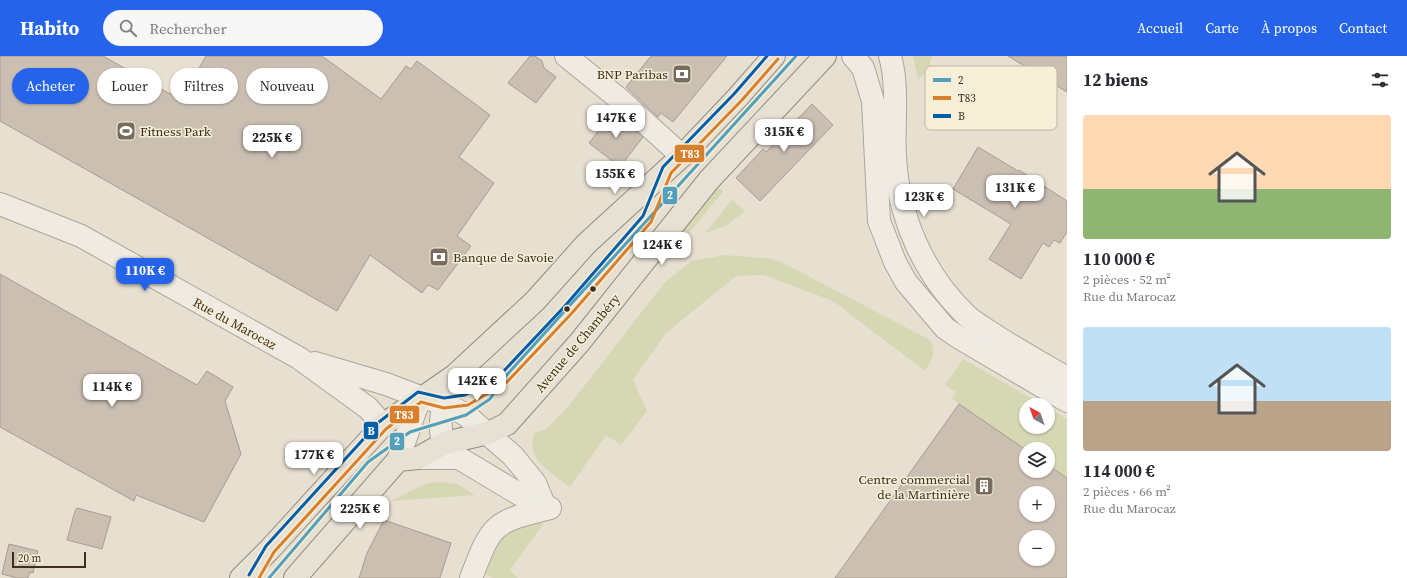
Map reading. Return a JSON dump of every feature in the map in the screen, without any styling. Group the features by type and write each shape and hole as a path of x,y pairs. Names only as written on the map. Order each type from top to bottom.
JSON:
{"main road":[{"path":"246,573 270,549 383,425 420,397 454,376 535,301 586,244 682,156 738,97 774,56"},
{"name":"Avenue de Chambéry","path":"295,578 408,459 452,451 507,424 579,343 709,180 825,56"}],"street":[{"path":"566,56 618,98 682,156"},
{"path":"852,56 863,68 874,101 879,221 895,262 906,282 945,328 1067,401"},
{"path":"890,56 895,93 895,156 898,184 904,212 919,252 944,290 968,316 1024,354 1067,378"},
{"name":"Rue du Marocaz","path":"0,204 80,236 299,358 364,405 383,425"},
{"path":"958,337 1024,354"},
{"name":"Rue du Marocaz","path":"299,358 386,384 420,397 444,403 466,415 513,456 535,483 542,500 524,497 452,451"},
{"path":"452,451 441,422 444,403 454,376"},
{"path":"408,459 420,397"},
{"path":"470,578 491,532 504,521 550,508"}],"green space":[{"path":"913,56 932,56 929,66 925,66 925,73 918,80"},
{"path":"716,185 723,191 686,237 672,240"},
{"path":"732,200 745,211 726,226 705,233"},
{"path":"725,255 773,259 930,340 933,348 933,356 930,363 925,371 833,301 764,275 736,276 666,333 633,380 647,411 621,445 606,435 570,487 548,471 536,457 533,450 532,442 535,433 546,429 568,407 665,282 691,261"},
{"path":"963,359 1031,398 1019,398 1019,434 1055,434 1055,412 1067,419 1067,478 1055,470 1055,442 1019,442 1019,445 952,399 956,392 945,385"},
{"path":"441,482 457,484 475,495 391,501 427,483"},
{"path":"544,523 510,570 518,578 492,578 483,571 501,537 512,527 519,524"}],"building":[{"path":"0,56 103,56 124,68 97,68 97,104 162,104 162,89 170,94 170,104 238,104 238,68 199,68 206,56 322,56 381,99 406,66 411,69 417,61 490,115 459,157 494,183 457,236 471,246 438,290 428,285 422,293 370,255 337,311 0,121"},
{"path":"530,56 535,56 542,61 544,68 556,77 536,103 508,83"},
{"path":"651,56 727,56 673,122 661,113 658,117 626,87"},
{"path":"1008,56 1067,56 1067,92 1057,86 1057,66 1024,66"},
{"path":"812,104 833,125 760,201 736,178 763,149 766,152"},
{"path":"614,111 643,137 620,167 589,143"},
{"path":"978,147 1018,171 1019,170 1067,201 1067,232 1060,243 1054,240 1049,247 1043,243 1021,279 989,259 1011,224 953,189"},
{"path":"0,274 197,385 207,371 233,387 225,401 241,454 204,522 136,495 134,501 0,427"},
{"name":"Centre commercial de la Martinière","path":"959,404 1019,445 1019,478 1055,478 1055,470 1067,478 1067,578 835,578"},
{"path":"77,508 111,517 102,549 67,540"},
{"path":"384,520 451,543 440,578 359,578 367,553"},
{"path":"9,544 38,551 33,573 30,572 28,578 17,578 2,574"}],"transit line":[{"name":"B","path":"249,575 266,546 379,422 418,392 444,398 465,395 501,374 564,307 643,216 663,167 734,94 767,56"},
{"name":"2","path":"269,578 368,462 410,432 466,415 490,399 504,378 796,56"},
{"name":"T83","path":"259,578 274,552 386,429 421,402 444,408 468,405 507,382 572,313 651,222 671,173 742,100 778,59"}],"place":[{"name":"BNP Paribas","path":"682,74"},
{"name":"Fitness Park","path":"126,131"},
{"name":"Banque de Savoie","path":"439,257"},
{"name":"Centre commercial de la Martinière","path":"984,486"}]}
